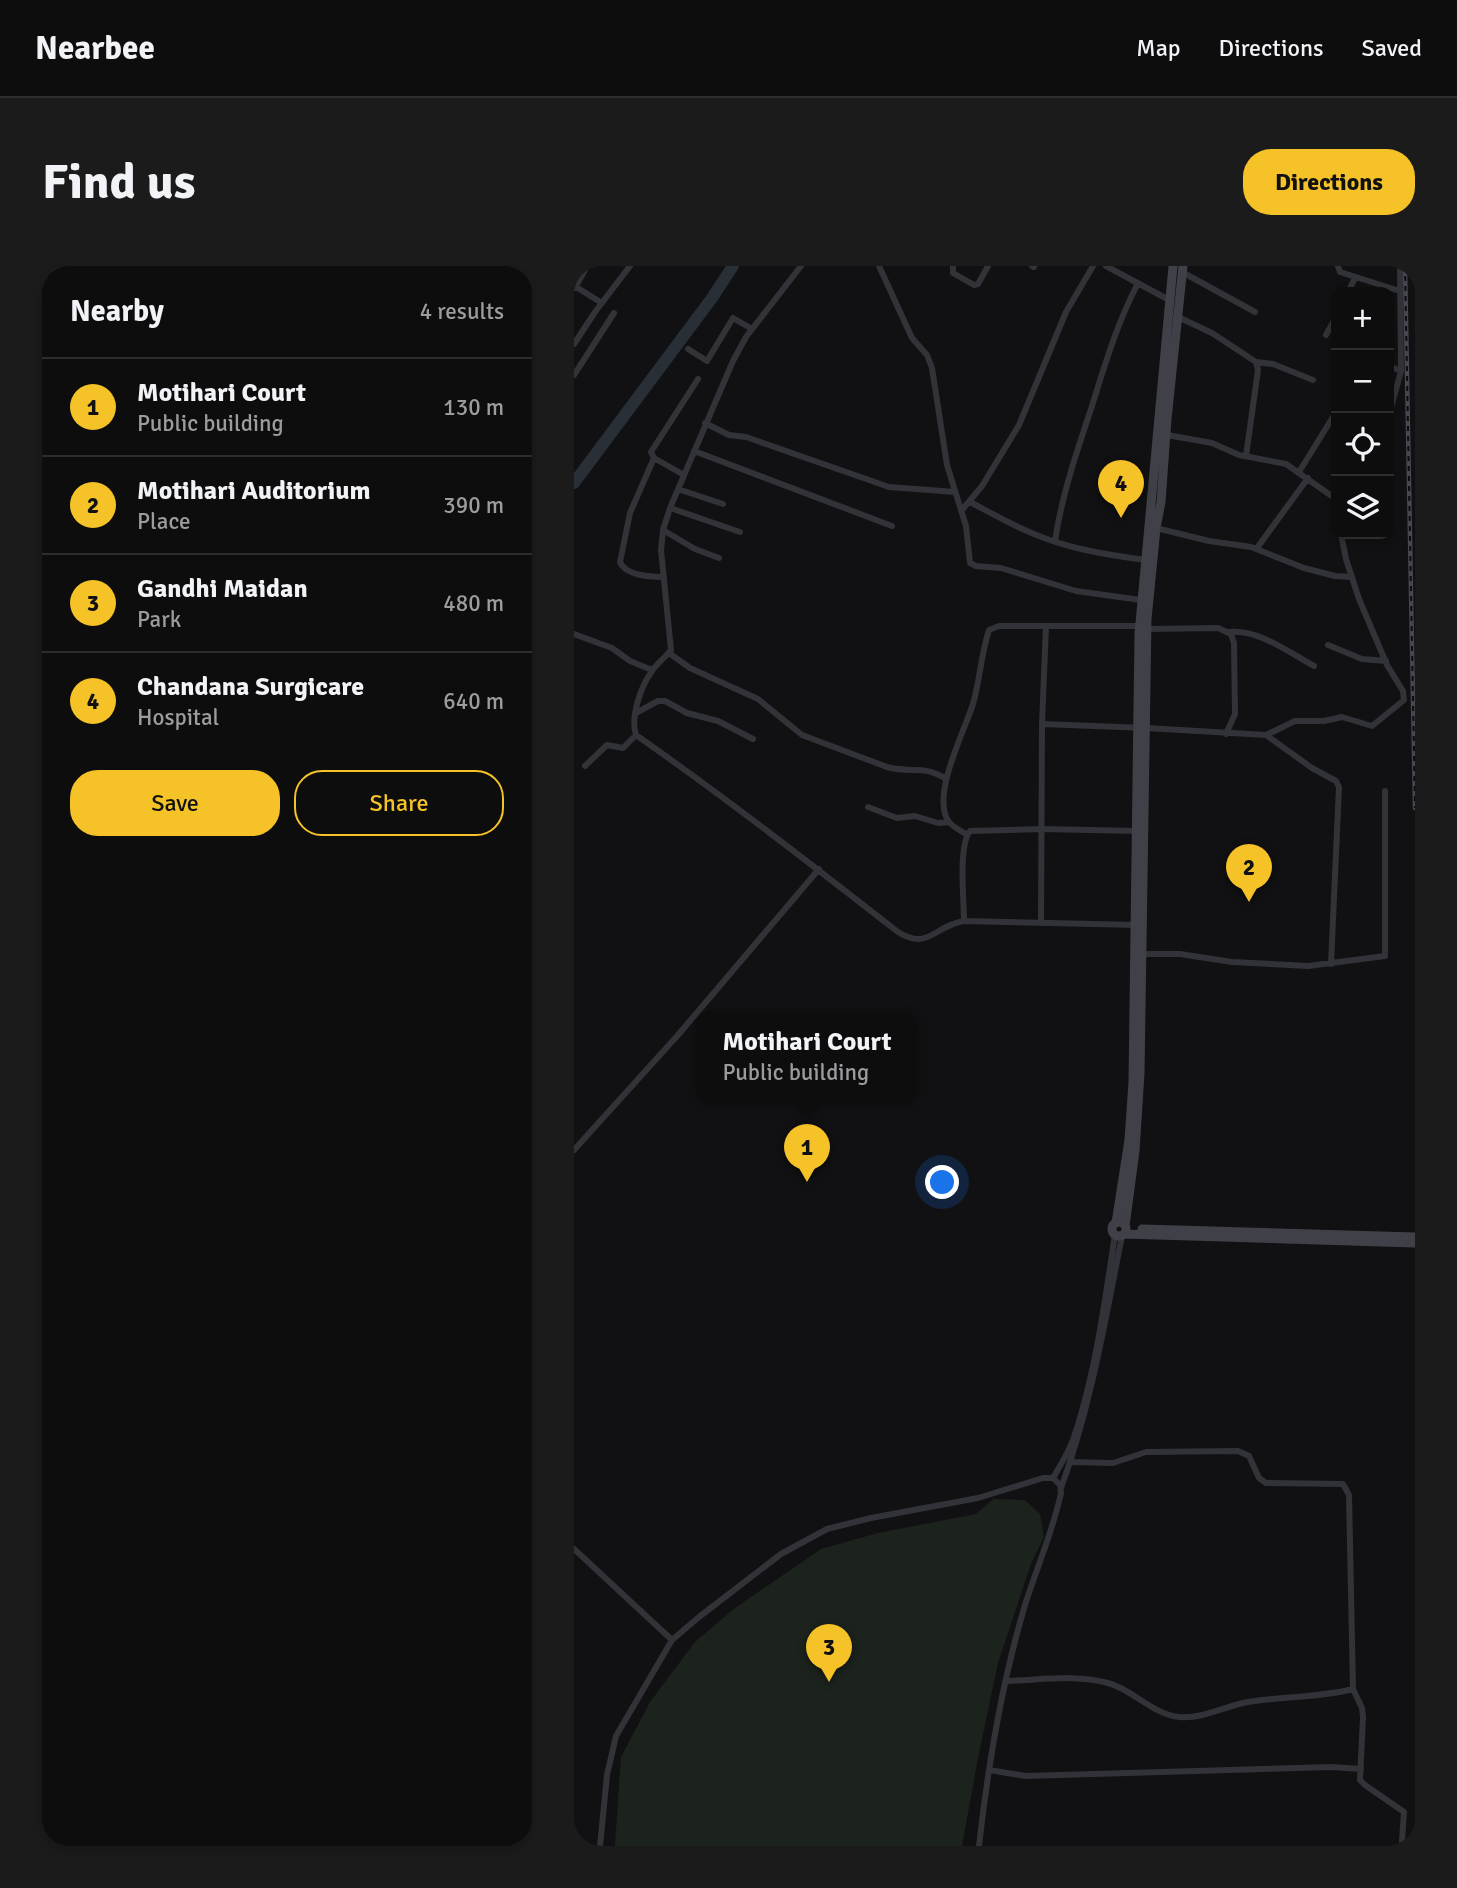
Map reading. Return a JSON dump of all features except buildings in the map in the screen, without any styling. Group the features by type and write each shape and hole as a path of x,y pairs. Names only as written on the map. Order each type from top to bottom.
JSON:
{"main road":[{"path":"1121,1230 1133,1082 1139,925 1143,628 1141,600 1173,266"},
{"path":"1143,628 1161,502 1183,269"},
{"path":"1121,1230 1138,1115 1143,954 1139,925"},
{"path":"1121,1230 1415,1237"},
{"path":"1121,1230 1415,1244"}],"street":[{"path":"587,266 575,288 602,303"},
{"path":"574,344 630,266"},
{"path":"801,266 752,329 733,361 670,508 663,530 661,550 671,647 670,653 652,670 644,685 634,725 636,735 700,779 912,940 925,939 948,925 964,921 1139,925"},
{"path":"879,266 912,338 929,360 934,376 947,465 962,510 972,565 1001,568 1076,591 1141,600"},
{"path":"953,266 953,273 974,285 978,284 988,266"},
{"path":"962,510 970,502 1019,425 1066,312 1093,266"},
{"path":"1106,266 1171,302"},
{"path":"1338,266 1339,271 1355,278 1400,291"},
{"path":"1394,396 1401,371 1400,266"},
{"path":"1183,269 1255,312"},
{"path":"1350,287 1355,278"},
{"path":"1055,541 1060,506 1076,453 1118,323 1137,285"},
{"path":"574,375 614,313"},
{"path":"1178,317 1213,333 1256,362 1273,364 1313,380"},
{"path":"688,349 707,361 733,318 752,329"},
{"path":"1326,335 1331,326"},
{"path":"574,359 582,363"},
{"path":"1247,456 1258,370 1256,362"},
{"path":"1394,368 1401,371"},
{"path":"684,475 651,455 698,379"},
{"path":"1299,472 1335,413"},
{"path":"705,423 729,435 746,436 889,486 955,492"},
{"path":"1167,435 1213,443 1247,456 1286,464 1331,495"},
{"path":"694,451 892,526"},
{"path":"654,458 630,513 620,562 626,570 664,577"},
{"path":"1257,548 1308,478"},
{"path":"678,489 723,504"},
{"path":"970,502 1034,534 1055,541 1105,554 1146,560"},
{"path":"670,508 740,532"},
{"path":"1156,528 1209,541 1257,548 1304,568 1335,576 1352,577"},
{"path":"663,530 695,549 719,558"},
{"path":"1042,724 1266,736 1295,721 1324,721 1342,717 1372,726 1404,700 1403,691 1385,661 1352,577 1342,539"},
{"path":"949,822 944,801 946,779 972,706 989,630 999,626 1218,628 1257,635 1314,666"},
{"path":"1041,923 1042,724 1046,626"},
{"path":"1226,734 1233,719 1235,701 1234,643 1229,632"},
{"path":"574,634 616,650 630,661 652,670"},
{"path":"1328,645 1362,659 1385,661"},
{"path":"670,653 690,668 758,698 806,737 887,767 899,770 928,770 946,779"},
{"path":"636,713 658,701 665,701 687,713 726,724 753,739"},
{"path":"585,766 607,746 625,747 636,735"},
{"path":"1266,736 1339,785 1331,964"},
{"path":"1143,954 1180,954 1280,966 1331,964 1384,957 1385,791"},
{"path":"868,807 897,818 915,816 938,823 949,822 966,834"},
{"path":"966,834 975,829 1140,831"},
{"path":"964,921 966,834"},
{"path":"698,1011 819,869"},
{"path":"574,1150 697,1013"},
{"path":"979,1846 989,1770 1007,1681 1025,1605 1081,1432 1121,1230"},
{"path":"1053,1478 1073,1439 1121,1230"},
{"path":"1071,1462 1113,1463 1146,1452 1238,1451 1250,1456 1259,1478 1266,1483 1343,1484 1349,1495 1353,1689 1363,1717 1360,1780 1404,1812 1402,1841"},
{"path":"600,1846 607,1774 616,1736 672,1640 749,1577 795,1546 827,1529 870,1518 978,1498 1043,1478 1053,1478 1061,1488"},
{"path":"574,1549 672,1640"},
{"path":"1007,1681 1074,1679 1109,1683 1128,1690 1156,1709 1180,1717 1202,1715 1253,1701 1353,1689"},
{"path":"989,1770 1026,1776 1332,1767 1361,1769"}],"shaded area":[{"path":"993,1499 1025,1500 1040,1514 1044,1537 1031,1564 998,1663 962,1846 615,1846 621,1757 650,1702 695,1642 735,1608 821,1549 878,1533 976,1514"}],"waterway":[{"path":"574,483 733,266"}],"railway":[{"path":"1405,266 1415,808"}],"place":[{"name":"Chandana Surgicare","path":"1121,518"},
{"name":"Motihari Auditorium","path":"1249,902"},
{"name":"Motihari Court","path":"807,1182"},
{"name":"Gandhi Maidan","path":"829,1682"}]}
